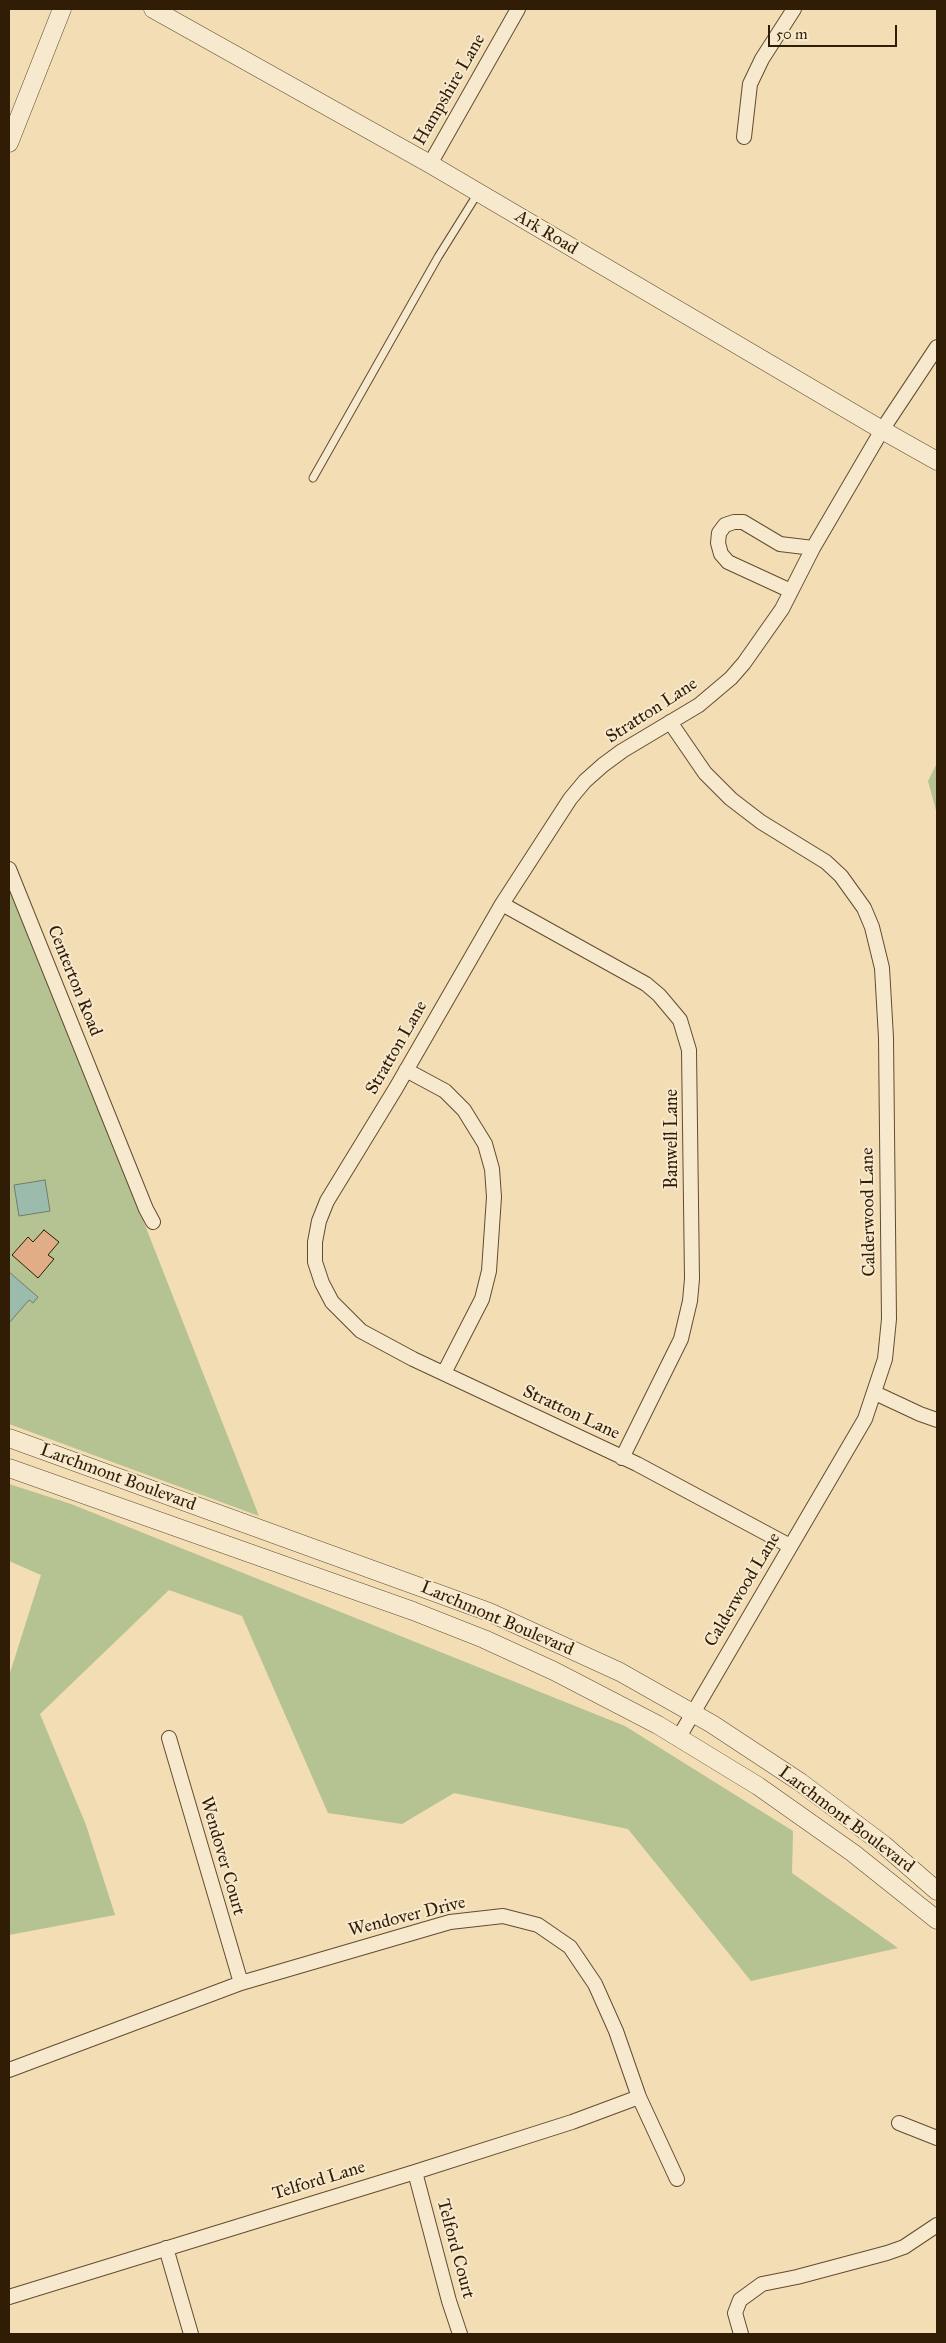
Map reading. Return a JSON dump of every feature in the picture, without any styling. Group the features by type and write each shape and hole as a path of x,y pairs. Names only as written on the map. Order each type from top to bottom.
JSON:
{"street":[{"path":"9,143 62,9"},
{"name":"Ark Road","path":"153,9 430,164 937,461"},
{"name":"Hampshire Lane","path":"430,164 518,9"},
{"path":"744,137 750,84 762,59 794,9"},
{"name":"Stratton Lane","path":"790,1546 622,1458 378,1342 346,1318 332,1302 322,1283 316,1262 315,1242 319,1221 328,1201 502,904 556,819 585,781 622,751 699,705 731,678 770,628 813,548 882,430 937,347"},
{"path":"791,591 728,562 721,554 718,544 719,534 725,525 743,522 780,544 813,548"},
{"name":"Calderwood Lane","path":"670,722 705,773 731,799 762,822 826,862 841,876 857,896 872,927 882,968 886,1038 889,1318 885,1359 865,1419 679,1737"},
{"name":"Centerton Road","path":"9,869 146,1209 153,1222"},
{"name":"Banwell Lane","path":"502,904 646,984 659,995 680,1020 688,1043 691,1066 692,1279 690,1301 681,1340 622,1458"},
{"path":"406,1070 445,1091 464,1110 485,1144 492,1169 494,1197 489,1271 482,1299 444,1373"},
{"path":"875,1393 937,1420"},
{"name":"Larchmont Boulevard","path":"9,1438 489,1612 620,1672 693,1713 800,1782 884,1845 937,1891"},
{"name":"Larchmont Boulevard","path":"9,1468 331,1581 484,1639 554,1671 679,1737 790,1808 853,1853 937,1920"},
{"name":"Wendover Court","path":"168,1738 241,1984"},
{"name":"Wendover Drive","path":"9,2070 241,1984 450,1922 502,1916 538,1925 570,1947 595,1984 616,2031 639,2097 677,2179"},
{"name":"Telford Lane","path":"9,2297 415,2172 572,2122 639,2097"},
{"path":"899,2123 937,2138"},
{"name":"Telford Court","path":"415,2172 449,2301 460,2334"},
{"path":"740,2334 736,2312 740,2300 762,2284 887,2254 904,2247 937,2226"},
{"path":"166,2248 191,2334"}],"lane":[{"path":"314,478 438,257 478,192"}],"green space":[{"path":"937,763 937,814 928,781"},
{"path":"9,878 259,1516 9,1424"},
{"path":"9,1484 71,1504 625,1726 793,1831 792,1873 898,1948 751,1981 628,1829 454,1793 402,1824 328,1813 242,1616 169,1590 40,1714 86,1825 115,1915 9,1935 9,1676 41,1575 9,1561"}],"shaded area":[{"path":"45,1180 50,1211 19,1216 14,1185"},
{"path":"9,1272 38,1297 33,1303 29,1300 9,1323"}],"building":[{"path":"44,1230 59,1242 48,1255 54,1259 38,1278 12,1255 28,1237 33,1242"}]}
